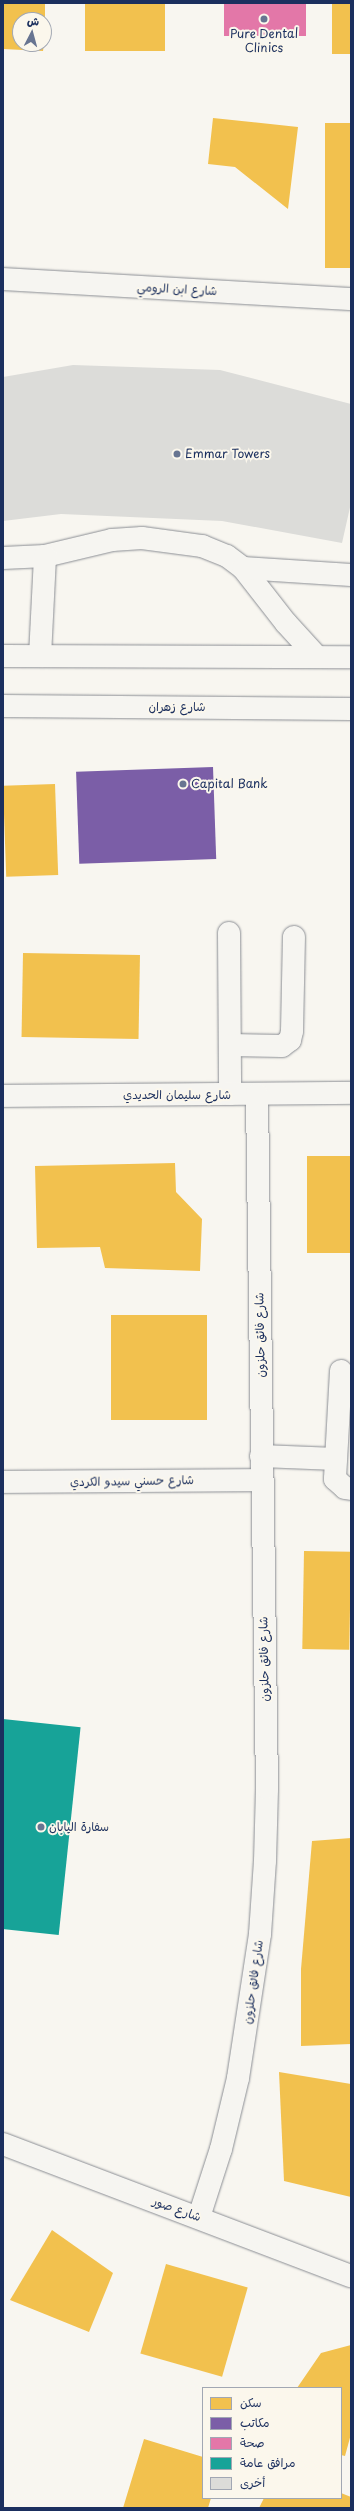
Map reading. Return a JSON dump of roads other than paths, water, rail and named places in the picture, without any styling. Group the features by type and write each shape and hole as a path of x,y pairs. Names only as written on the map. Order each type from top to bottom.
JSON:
{"street":[{"name":"شارع ابن الرومي","path":"3,279 351,299"},
{"path":"3,558 45,556 112,540 142,538 202,546 226,556 243,568 286,623 317,657"},
{"path":"40,656 45,556"},
{"path":"243,568 351,575"},
{"path":"3,656 351,657"},
{"name":"شارع زهران","path":"3,706 351,709"},
{"path":"229,933 230,1094"},
{"path":"230,1045 282,1046 290,1040 292,1031 294,937"},
{"name":"شارع سليمان الحديدي","path":"3,1096 351,1093"},
{"name":"شارع فائق حلزون","path":"199,2217 222,2149 238,2078 260,1934 267,1788 261,1456 257,1094"},
{"path":"341,1371 345,1416 336,1459 335,1479 345,1488 351,1489"},
{"path":"261,1456 336,1459"},
{"name":"شارع حسني سيدو الكردي","path":"3,1482 262,1480"},
{"name":"شارع صور","path":"3,2144 199,2217 351,2276"}],"place":[{"name":"Pure Dental Clinics","path":"264,19"},
{"name":"Emmar Towers","path":"177,454"},
{"name":"Capital Bank","path":"183,784"},
{"name":"سفارة اليابان","path":"41,1827"}]}
